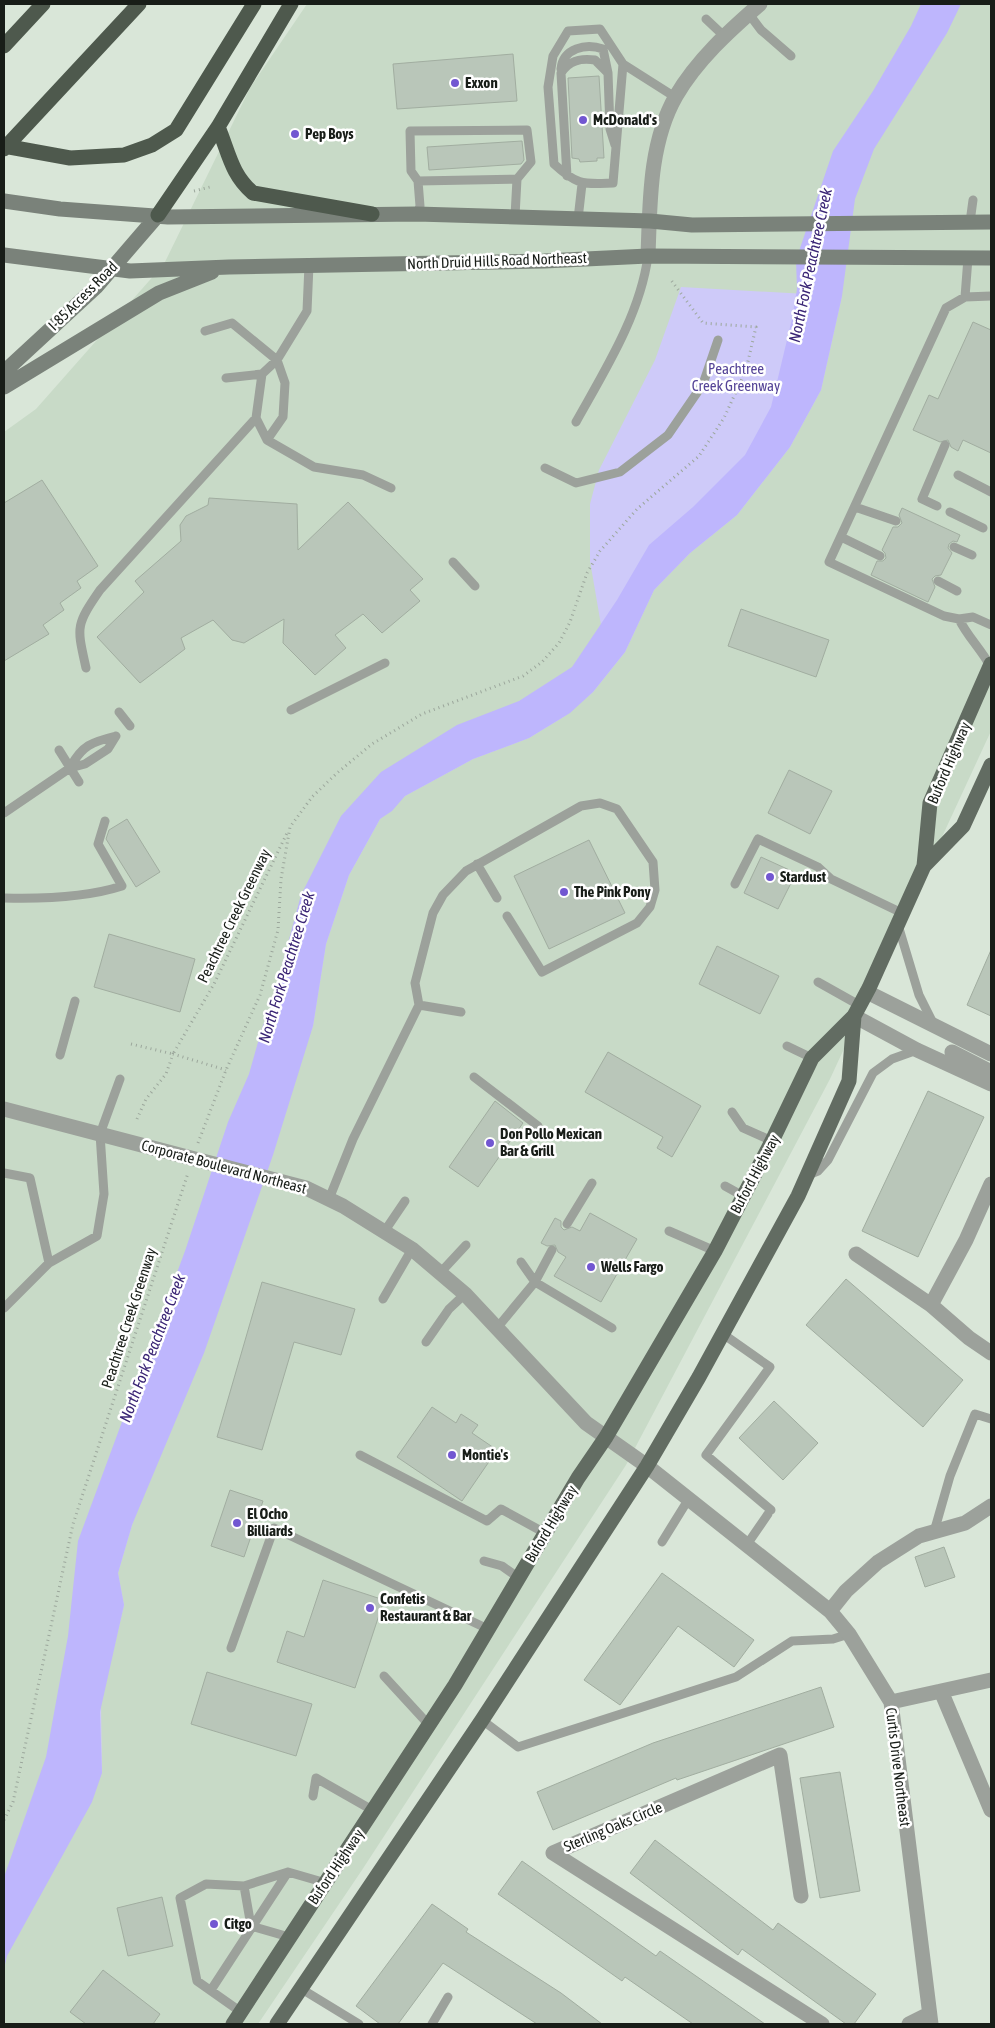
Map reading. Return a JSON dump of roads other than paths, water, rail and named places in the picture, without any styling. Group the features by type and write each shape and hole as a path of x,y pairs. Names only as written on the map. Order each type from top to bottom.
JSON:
{"highway":[{"path":"4,46 44,4"},
{"path":"4,147 140,4"},
{"path":"4,147 70,158 124,155 152,146 176,130 254,4"},
{"path":"158,216 218,127 291,4"},
{"path":"218,127 226,144 229,162 242,184 253,194 372,214"}],"main road":[{"path":"4,201 60,209 168,217 417,214 650,221 692,225 991,222"},
{"name":"I-85 Access Road","path":"4,372 26,354 112,270 158,216"},
{"name":"North Druid Hills Road Northeast","path":"4,255 130,271 229,266 544,261 648,256 991,258"},
{"path":"4,386 159,292 229,266"},
{"name":"Buford Highway","path":"277,2024 482,1720 647,1466 723,1334 794,1204 849,1082 860,1005 924,866 930,803 991,665"},
{"name":"Buford Highway","path":"924,866 964,826 991,766"},
{"name":"Buford Highway","path":"237,2018 429,1725 606,1437 715,1250 772,1141 812,1058 860,1005"}],"street":[{"path":"648,256 653,169 663,128 675,97 696,68 724,36 754,9"},
{"path":"860,1005 934,1026 987,1051 975,1070"},
{"path":"860,1005 917,1050 950,1059 975,1070 991,1072"},
{"path":"950,1059 957,1037"},
{"path":"975,1070 991,1084"},
{"name":"Corporate Boulevard Northeast","path":"4,1110 100,1134 188,1153 306,1188 329,1199 412,1249 465,1294 586,1423 647,1466"},
{"path":"930,1305 966,1240 991,1184"},
{"path":"856,1254 930,1305 969,1338 991,1353"},
{"name":"Curtis Drive Northeast","path":"647,1466 830,1611 850,1634 891,1702 930,2019"},
{"path":"830,1611 846,1591 878,1562 927,1534 965,1523 991,1506"},
{"path":"891,1702 991,1680"},
{"path":"942,1691 991,1810"},
{"name":"Sterling Oaks Circle","path":"801,1896 780,1755 553,1853 822,2024"},
{"path":"909,2024 930,2019"}],"lane":[{"path":"754,9 761,30 791,56"},
{"path":"706,19 724,36"},
{"path":"623,64 613,183 582,184 567,176 554,164 548,87 553,56 568,31 600,30 623,64 675,97"},
{"path":"567,176 562,64 568,54 583,45 603,49 608,73 610,129 616,148"},
{"path":"561,73 565,66 574,61 587,59 595,60 608,73"},
{"path":"417,214 420,206 418,181 411,171 410,131 527,130 531,162 516,179 515,216"},
{"path":"418,181 516,179"},
{"path":"578,219 582,184"},
{"path":"970,222 973,200"},
{"path":"576,422 621,340 645,280 648,256"},
{"path":"964,297 968,258"},
{"path":"226,378 262,374 277,360 307,312 309,265"},
{"path":"991,296 964,297 946,308 829,562 944,616 974,617 991,626"},
{"path":"204,331 232,323 277,360 285,383 283,417 267,440"},
{"path":"545,468 576,483 620,472 668,435 703,384 718,340"},
{"path":"262,374 256,418 267,440 314,467 363,475 391,488"},
{"path":"86,668 78,632 85,612 100,590 256,418"},
{"path":"937,506 922,499 945,444"},
{"path":"958,475 991,492"},
{"path":"855,507 896,521"},
{"path":"950,512 983,528"},
{"path":"841,537 880,556"},
{"path":"954,547 972,555"},
{"path":"453,562 475,586"},
{"path":"938,581 957,591"},
{"path":"959,618 965,632 991,665"},
{"path":"290,710 385,663"},
{"path":"119,712 130,726"},
{"path":"4,813 70,768 85,764 108,749 116,736 98,740 78,752 70,768"},
{"path":"59,750 79,782"},
{"path":"329,1199 354,1140 418,1005 415,983 433,914 442,895 466,871 477,864 581,806 600,802 617,809 653,862 655,890 650,907 637,923 542,972 507,916"},
{"path":"4,898 32,899 108,890 122,886 98,844 106,821"},
{"path":"735,884 758,840 818,867 831,879 900,918 919,995 934,1026"},
{"path":"477,864 497,898"},
{"path":"818,982 860,1005"},
{"path":"60,1055 76,1001"},
{"path":"418,1005 461,1012"},
{"path":"787,1046 812,1058"},
{"path":"808,1175 818,1171 828,1160 873,1073 892,1059 917,1050"},
{"path":"474,1077 538,1126"},
{"path":"4,1308 49,1264 97,1236 104,1194 100,1134 120,1080"},
{"path":"732,1112 743,1128 772,1141"},
{"path":"4,1173 30,1178 49,1264"},
{"path":"567,1224 592,1183"},
{"path":"725,1186 743,1196"},
{"path":"384,1232 405,1202"},
{"path":"669,1231 715,1250"},
{"path":"440,1273 466,1245"},
{"path":"383,1299 412,1249"},
{"path":"497,1328 535,1282 552,1250"},
{"path":"521,1262 535,1282 612,1328"},
{"path":"426,1342 449,1309 465,1294"},
{"path":"723,1334 770,1367 706,1455 769,1512 746,1546"},
{"path":"927,1534 974,1414 991,1419"},
{"path":"360,1455 487,1521 501,1509 545,1534"},
{"path":"662,1542 688,1500"},
{"path":"231,1648 274,1528 488,1629"},
{"path":"484,1561 502,1566 519,1578"},
{"path":"482,1720 518,1747 736,1677 792,1641 833,1640 850,1634"},
{"path":"384,1676 429,1725"},
{"path":"313,1796 316,1778 374,1811"},
{"path":"211,1990 288,1872"},
{"path":"237,2018 211,1990 196,1981 180,1898 206,1884 244,1886 288,1872 326,1883"},
{"path":"244,1886 251,1926"},
{"path":"251,1926 289,1936"},
{"path":"300,1988 359,2024"},
{"path":"432,2024 448,1997"}],"water":[{"name":"North Fork Peachtree Creek","path":"921,4 961,4 947,33 874,149 855,199 842,296 821,390 790,447 737,515 690,553 654,590 625,652 593,692 570,713 529,738 473,759 405,796 392,811 380,819 349,875 326,944 313,1026 273,1155 204,1353 132,1525 118,1573 124,1605 100,1712 102,1773 92,1802 7,1956 4,1969 4,1877 46,1757 68,1636 78,1541 185,1251 228,1122 249,1074 262,1028 271,1006 301,895 341,816 381,772 457,725 519,701 572,667 617,600 649,545 693,507 745,455 771,407 792,319 797,289 796,260 833,151 873,91 911,26"}],"place":[{"name":"Exxon","path":"455,83"},
{"name":"McDonald's","path":"583,120"},
{"name":"Pep Boys","path":"295,134"},
{"name":"Stardust","path":"770,877"},
{"name":"The Pink Pony","path":"564,892"},
{"name":"Don Pollo Mexican Bar & Grill","path":"490,1143"},
{"name":"Wells Fargo","path":"591,1267"},
{"name":"Montie's","path":"452,1455"},
{"name":"El Ocho Billiards","path":"237,1523"},
{"name":"Confetis Restaurant & Bar","path":"370,1608"},
{"name":"Citgo","path":"214,1924"}],"park label":[{"name":"Peachtree Creek Greenway","path":"736,378"}]}
